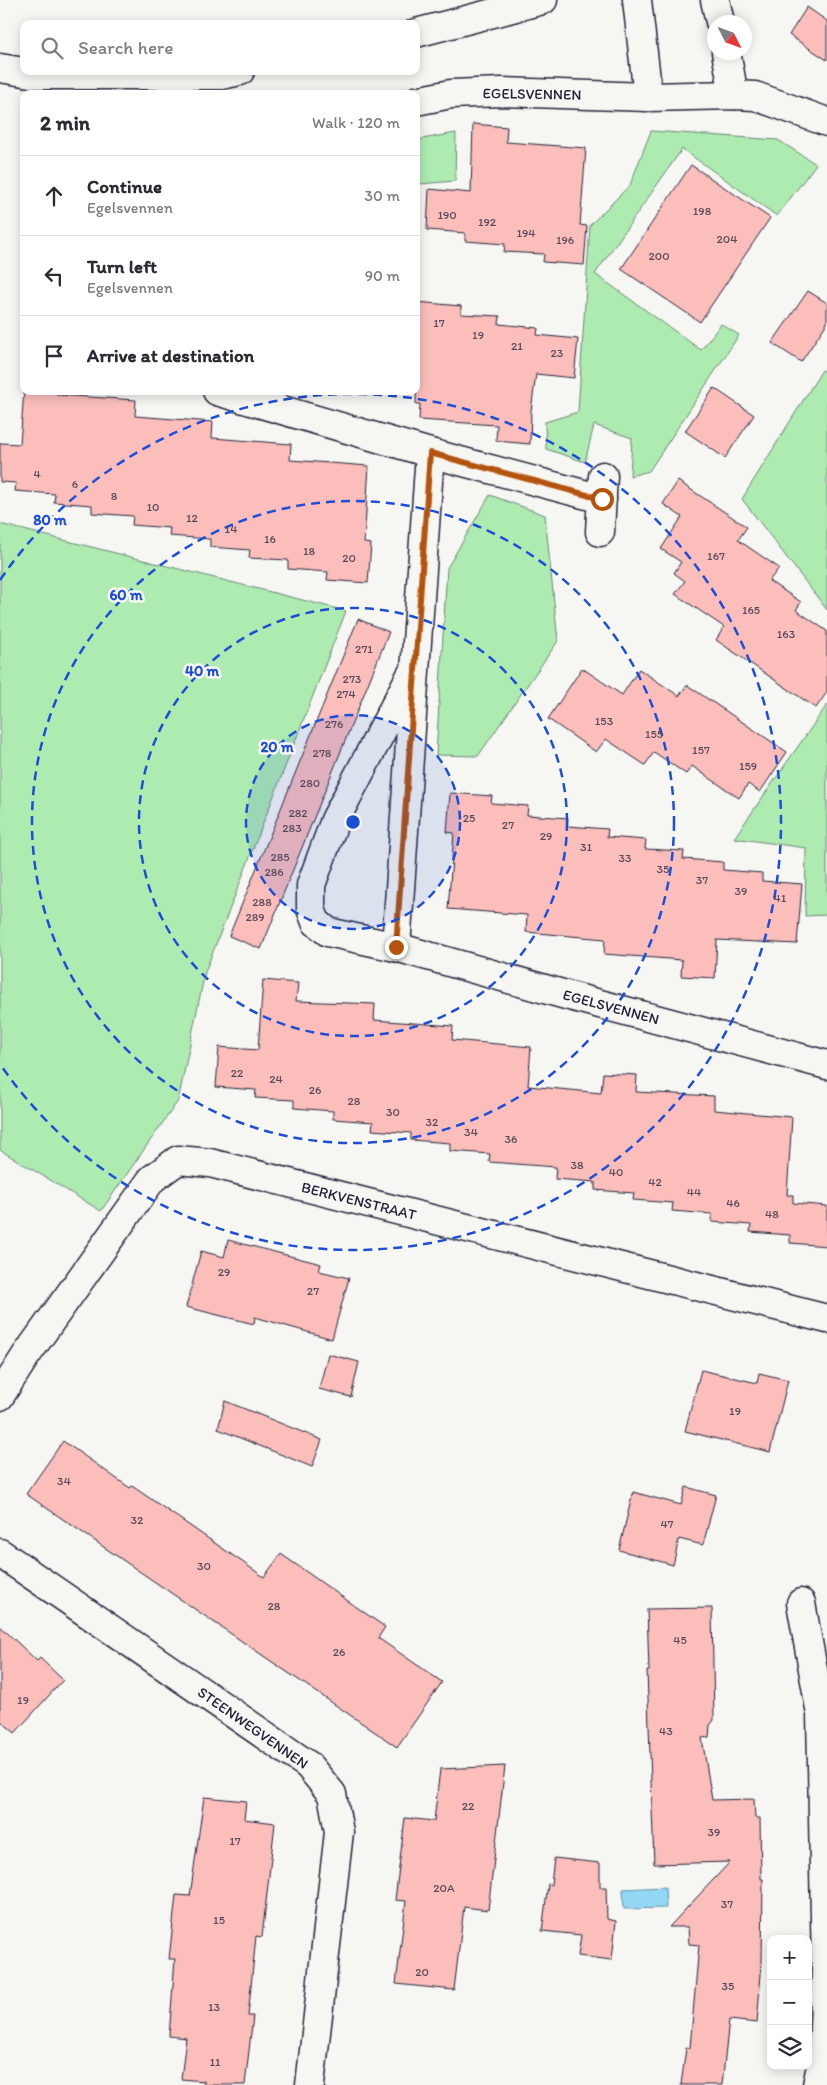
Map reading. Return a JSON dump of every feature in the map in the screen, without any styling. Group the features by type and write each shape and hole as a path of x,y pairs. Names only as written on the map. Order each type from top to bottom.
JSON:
{"street":[{"path":"420,32 543,0"},
{"path":"637,0 648,97"},
{"path":"715,0 718,15"},
{"path":"727,60 734,95"},
{"path":"0,68 20,71"},
{"path":"42,75 221,75"},
{"name":"EGELSVENNEN","path":"420,100 451,94 502,92 648,97 755,96 827,122"},
{"path":"231,395 430,453 602,488 600,532"},
{"name":"EGELSVENNEN","path":"396,947 430,453"},
{"name":"EGELSVENNEN","path":"416,665 336,820 310,885 311,908 316,922 328,932 396,947 566,995 827,1064"},
{"name":"BERKVENSTRAAT","path":"0,1396 25,1357 152,1179 178,1160 210,1163 827,1319"},
{"name":"STEENWEGVENNEN","path":"0,1553 308,1765 332,1794 339,1832 310,2085"},
{"path":"801,1603 822,1714 826,1969 823,2056 817,2085"}],"green space":[{"path":"651,131 778,140 816,164 777,216 682,149 595,274 701,350 721,324 739,335 649,471 630,476 632,438 594,425 585,462 546,449 545,422 578,412 590,225 630,185"},
{"path":"456,133 455,181 420,184 420,139"},
{"path":"822,370 827,372 827,610 742,499"},
{"path":"490,495 545,515 558,641 478,756 436,755 447,568"},
{"path":"0,524 346,611 205,972 178,1101 101,1211 0,1150"},
{"path":"827,705 827,915 805,916 806,848 734,838"}],"water":[{"path":"665,1887 666,1908 624,1909 623,1889"}],"building":[{"path":"807,7 827,21 827,60 789,35"},
{"path":"473,124 507,127 506,142 586,148 580,225 587,226 584,265 543,262 544,254 504,252 505,244 465,241 465,233 427,230 429,189 471,193"},
{"path":"691,165 770,218 700,322 621,269"},
{"path":"808,291 827,303 827,323 801,362 772,343"},
{"path":"420,302 461,306 461,314 500,316 499,324 538,328 537,335 578,339 574,378 536,374 531,411 530,444 496,441 497,425 419,420 420,404 416,404 416,395 420,395"},
{"path":"714,388 754,415 725,458 685,431"},
{"path":"24,395 57,395 136,400 135,416 213,422 212,438 291,444 290,460 369,466 364,543 371,544 368,583 327,580 328,572 288,569 288,560 249,558 250,550 210,547 210,539 169,536 170,528 132,525 133,516 92,513 92,505 54,502 55,494 15,491 16,483 0,482 0,443 20,444"},
{"path":"678,481 747,527 738,540 779,568 769,581 801,602 796,610 827,631 827,692 816,708 716,640 724,627 675,594 685,581 674,573 681,562 661,549 682,517 663,504"},
{"path":"358,619 389,632 261,949 229,936"},
{"path":"582,668 622,695 639,669 679,696 687,685 787,752 760,792 748,784 739,798 692,766 686,774 654,752 645,765 606,739 596,752 548,719"},
{"path":"450,793 492,796 491,803 528,806 527,815 568,818 567,826 608,829 607,837 646,840 645,849 684,851 683,859 723,862 723,870 762,873 762,881 802,884 797,944 717,940 715,978 681,976 682,960 604,954 605,939 526,932 527,915 448,909 454,833 447,832"},
{"path":"263,980 298,983 296,1001 375,1004 374,1020 453,1026 452,1040 531,1047 528,1086 601,1093 603,1073 637,1075 636,1092 714,1096 714,1110 792,1117 787,1195 793,1195 793,1203 827,1206 827,1246 790,1243 790,1235 750,1232 751,1225 712,1222 712,1214 672,1211 673,1203 633,1200 634,1193 595,1190 595,1182 555,1179 556,1167 489,1162 490,1154 450,1151 450,1143 411,1140 411,1133 372,1130 373,1122 333,1119 333,1111 294,1108 294,1100 255,1098 256,1090 216,1087 219,1047 258,1050"},
{"path":"228,1240 321,1264 319,1271 349,1278 332,1339 255,1317 254,1324 186,1307 201,1251 224,1257"},
{"path":"328,1354 359,1362 351,1397 319,1389"},
{"path":"701,1370 757,1383 759,1373 788,1380 770,1452 685,1431"},
{"path":"225,1401 322,1440 312,1467 218,1429"},
{"path":"63,1441 264,1577 281,1554 385,1627 378,1638 442,1682 397,1747 26,1494"},
{"path":"686,1487 716,1495 703,1545 679,1539 673,1565 619,1550 633,1492 681,1505"},
{"path":"712,1608 714,1720 710,1725 709,1737 702,1738 712,1800 754,1799 755,1818 760,1818 761,1879 763,1879 762,1962 757,2023 729,2020 722,2085 681,2085 686,2048 690,2048 699,1945 689,1944 688,1927 669,1927 730,1862 654,1864 647,1671 649,1671 647,1609"},
{"path":"0,1626 37,1661 40,1658 63,1680 15,1733 0,1720"},
{"path":"505,1766 488,1910 464,1907 454,1990 396,1984 406,1901 395,1900 405,1818 434,1821 440,1769"},
{"path":"204,1797 246,1801 244,1819 275,1823 262,1937 256,1936 248,2016 253,2016 245,2085 204,2085 204,2081 181,2079 186,2038 169,2036 175,1959 169,1959 176,1895 190,1896"},
{"path":"554,1858 600,1863 600,1887 606,1887 607,1919 616,1921 612,1960 578,1956 581,1935 542,1931 548,1884 551,1885"}],"route":[{"path":"396,947 430,453 602,499"}]}
